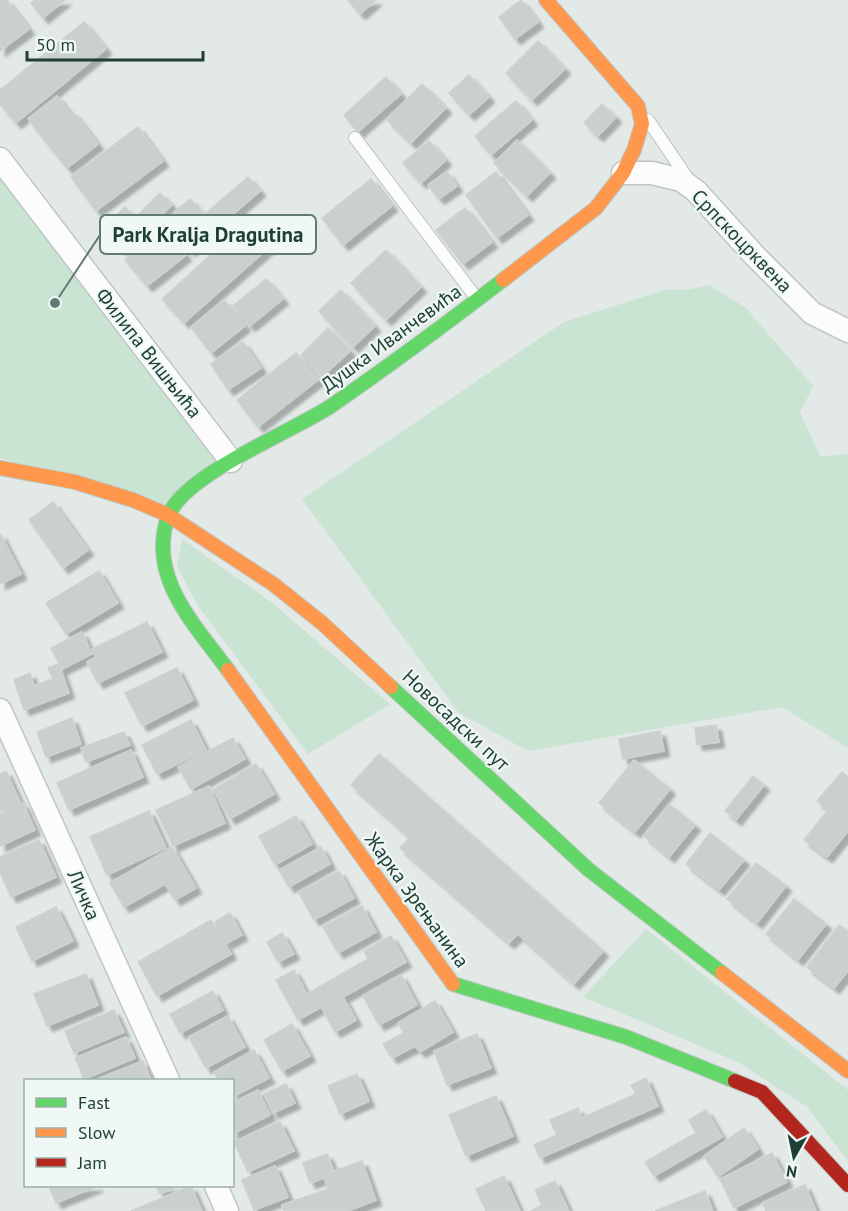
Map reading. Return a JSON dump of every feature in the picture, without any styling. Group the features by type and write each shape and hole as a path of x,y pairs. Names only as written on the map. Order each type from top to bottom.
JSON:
{"street":[{"path":"546,0 638,106 642,124 634,150 623,173"},
{"name":"Филипа Вишњића","path":"0,159 231,461"},
{"name":"Српскоцрквена","path":"623,173 652,173 681,180 696,191 754,255 812,313 848,331"},
{"name":"Душка Иванчевића","path":"168,516 190,487 231,461 329,407 477,300 596,208 623,173"},
{"name":"Новосадски пут","path":"0,468 106,490 168,516 273,584 322,623 589,870 848,1071"},
{"name":"Жарка Зрењанина","path":"168,516 163,555 168,582 175,597 453,984 626,1037 762,1092 848,1185"},
{"name":"Личка","path":"0,710 168,1079"},
{"path":"217,1187 227,1211"}],"lane":[{"path":"638,106 696,191"},
{"path":"355,138 477,300"}],"green space":[{"path":"0,159 231,461 168,515 0,458"},
{"path":"709,285 746,308 813,386 800,413 821,457 848,454 848,748 782,707 528,751 459,713 302,499 564,322 665,290 686,290"},
{"path":"182,539 271,602 390,704 308,754 199,607 177,567"},
{"path":"646,929 848,1090 848,1161 807,1107 738,1062 583,997"}],"building":[{"path":"0,0 7,0 29,29 0,51"},
{"path":"34,0 65,0 43,18 31,3"},
{"path":"348,0 376,0 360,14"},
{"path":"521,0 538,22 515,39 499,17"},
{"path":"84,22 106,49 16,123 0,104 0,90"},
{"path":"538,41 565,69 532,100 506,73"},
{"path":"469,75 489,97 469,115 449,93"},
{"path":"386,77 401,94 358,132 344,115"},
{"path":"422,84 446,108 411,143 387,120"},
{"path":"57,96 70,113 41,136 28,119"},
{"path":"516,101 532,120 491,155 475,136"},
{"path":"602,104 616,117 598,136 584,123"},
{"path":"73,112 98,144 67,168 42,137"},
{"path":"138,127 163,161 96,211 71,177"},
{"path":"517,140 550,173 527,196 494,163"},
{"path":"429,141 446,160 421,183 403,163"},
{"path":"447,172 457,186 439,199 428,185"},
{"path":"496,172 528,215 497,238 466,195"},
{"path":"248,177 260,191 190,251 179,238 186,232 171,215 190,199 204,215"},
{"path":"371,179 392,206 343,245 322,218"},
{"path":"160,193 172,205 124,251 102,228 125,207 135,218"},
{"path":"465,208 492,242 463,264 436,230"},
{"path":"253,217 275,242 184,323 162,299"},
{"path":"165,228 186,255 147,286 125,260"},
{"path":"386,250 421,287 386,320 351,283"},
{"path":"266,279 283,299 250,326 233,306"},
{"path":"341,290 375,326 353,347 319,311"},
{"path":"224,300 245,326 211,353 191,327"},
{"path":"328,328 350,351 322,377 301,355"},
{"path":"243,342 261,368 228,390 211,364"},
{"path":"296,353 318,380 258,427 237,400"},
{"path":"53,502 88,550 63,568 29,520"},
{"path":"0,533 21,574 0,584"},
{"path":"99,571 118,603 66,634 46,603"},
{"path":"147,622 162,652 98,683 87,662 96,657 92,649"},
{"path":"82,632 92,654 62,669 51,648"},
{"path":"59,664 69,693 24,710 14,680 30,673 34,686 53,679 48,668"},
{"path":"177,668 193,700 142,726 125,693"},
{"path":"72,718 81,744 46,757 37,732"},
{"path":"191,720 206,750 157,774 142,745"},
{"path":"716,725 719,742 697,745 695,728"},
{"path":"660,731 664,751 623,759 619,739"},
{"path":"124,732 130,745 86,762 81,748"},
{"path":"233,738 245,759 191,789 178,767"},
{"path":"131,750 143,777 69,810 57,783"},
{"path":"379,754 603,951 574,984 518,934 509,943 400,848 410,837 351,785"},
{"path":"634,760 670,789 635,832 599,803"},
{"path":"256,764 274,794 230,819 213,790"},
{"path":"6,771 20,802 0,811 0,774"},
{"path":"842,772 848,777 848,831 827,857 804,840 828,810 817,801"},
{"path":"753,776 764,785 736,820 725,811"},
{"path":"209,786 225,823 173,846 156,810"},
{"path":"23,803 35,830 0,846 0,814"},
{"path":"670,805 695,825 669,857 644,836"},
{"path":"149,811 166,848 107,875 90,837"},
{"path":"296,816 312,844 275,865 259,836"},
{"path":"710,833 744,860 719,890 686,864"},
{"path":"39,840 56,877 11,897 0,872 0,857"},
{"path":"172,847 196,888 175,900 165,884 124,907 110,883"},
{"path":"321,847 330,864 289,887 279,870"},
{"path":"756,863 786,886 757,923 727,899"},
{"path":"339,871 354,898 314,920 299,893"},
{"path":"794,899 826,924 798,960 766,934"},
{"path":"362,906 376,932 338,953 323,927"},
{"path":"56,907 73,941 32,961 16,927"},
{"path":"230,913 242,935 227,943 215,922"},
{"path":"211,920 231,954 157,996 138,962"},
{"path":"839,925 848,931 848,971 834,988 807,967"},
{"path":"282,933 294,954 278,962 267,942"},
{"path":"391,936 406,962 343,997 356,1020 335,1032 321,1007 298,1020 276,980 294,970 307,994 368,959 364,951"},
{"path":"86,974 98,1005 47,1026 34,994"},
{"path":"401,975 417,1005 379,1025 363,996"},
{"path":"213,991 223,1010 180,1033 170,1014"},
{"path":"435,1001 453,1032 420,1052 415,1046 392,1058 383,1044 404,1033 398,1023"},
{"path":"114,1010 124,1032 74,1053 65,1031"},
{"path":"228,1016 245,1047 206,1068 189,1037"},
{"path":"292,1024 310,1056 282,1071 264,1040"},
{"path":"477,1034 491,1068 447,1085 434,1051"},
{"path":"126,1037 135,1058 84,1079 75,1058"},
{"path":"254,1050 269,1078 234,1096 234,1079 218,1079 214,1072"},
{"path":"143,1061 151,1079 98,1079"},
{"path":"357,1074 369,1101 340,1114 328,1086"},
{"path":"646,1078 658,1106 540,1158 534,1145 557,1135 550,1120 578,1108 582,1118 636,1094 631,1085"},
{"path":"286,1084 295,1103 273,1113 264,1094"},
{"path":"258,1090 270,1115 234,1133 234,1102"},
{"path":"496,1096 513,1136 466,1156 449,1115"},
{"path":"706,1110 722,1137 654,1176 645,1162 696,1133 689,1120"},
{"path":"280,1122 294,1151 248,1172 234,1142"},
{"path":"744,1128 758,1149 718,1177 704,1156"},
{"path":"772,1153 787,1182 734,1208 720,1179"},
{"path":"327,1154 334,1171 362,1161 376,1200 348,1211 284,1211 282,1205 328,1189 324,1178 310,1183 303,1163"},
{"path":"275,1166 288,1197 254,1210 242,1180"},
{"path":"504,1176 520,1211 486,1211 476,1189"},
{"path":"555,1181 569,1211 531,1211 542,1205 535,1190"},
{"path":"805,1185 816,1211 766,1211 762,1203"},
{"path":"49,1187 96,1187 56,1203"},
{"path":"156,1187 177,1187 160,1194"},
{"path":"191,1187 202,1211 131,1211"},
{"path":"705,1191 713,1211 655,1211"}],"traffic: fast":[{"path":"228,670 189,618 169,580 164,560 163,539 168,517 177,501 215,470 331,406 503,280"},
{"path":"391,687 589,870 722,973"},
{"path":"453,984 626,1037 735,1081"}],"traffic: slow":[{"path":"503,280 596,208 623,173 634,150 642,124 638,106 546,0"},
{"path":"0,468 75,482 133,500 168,515 273,584 322,623 391,687"},
{"path":"228,670 453,984"},
{"path":"722,973 848,1071"}],"traffic: jam":[{"path":"735,1081 762,1092 848,1185"}],"place":[{"name":"Park Kralja Dragutina","path":"55,303"}]}
